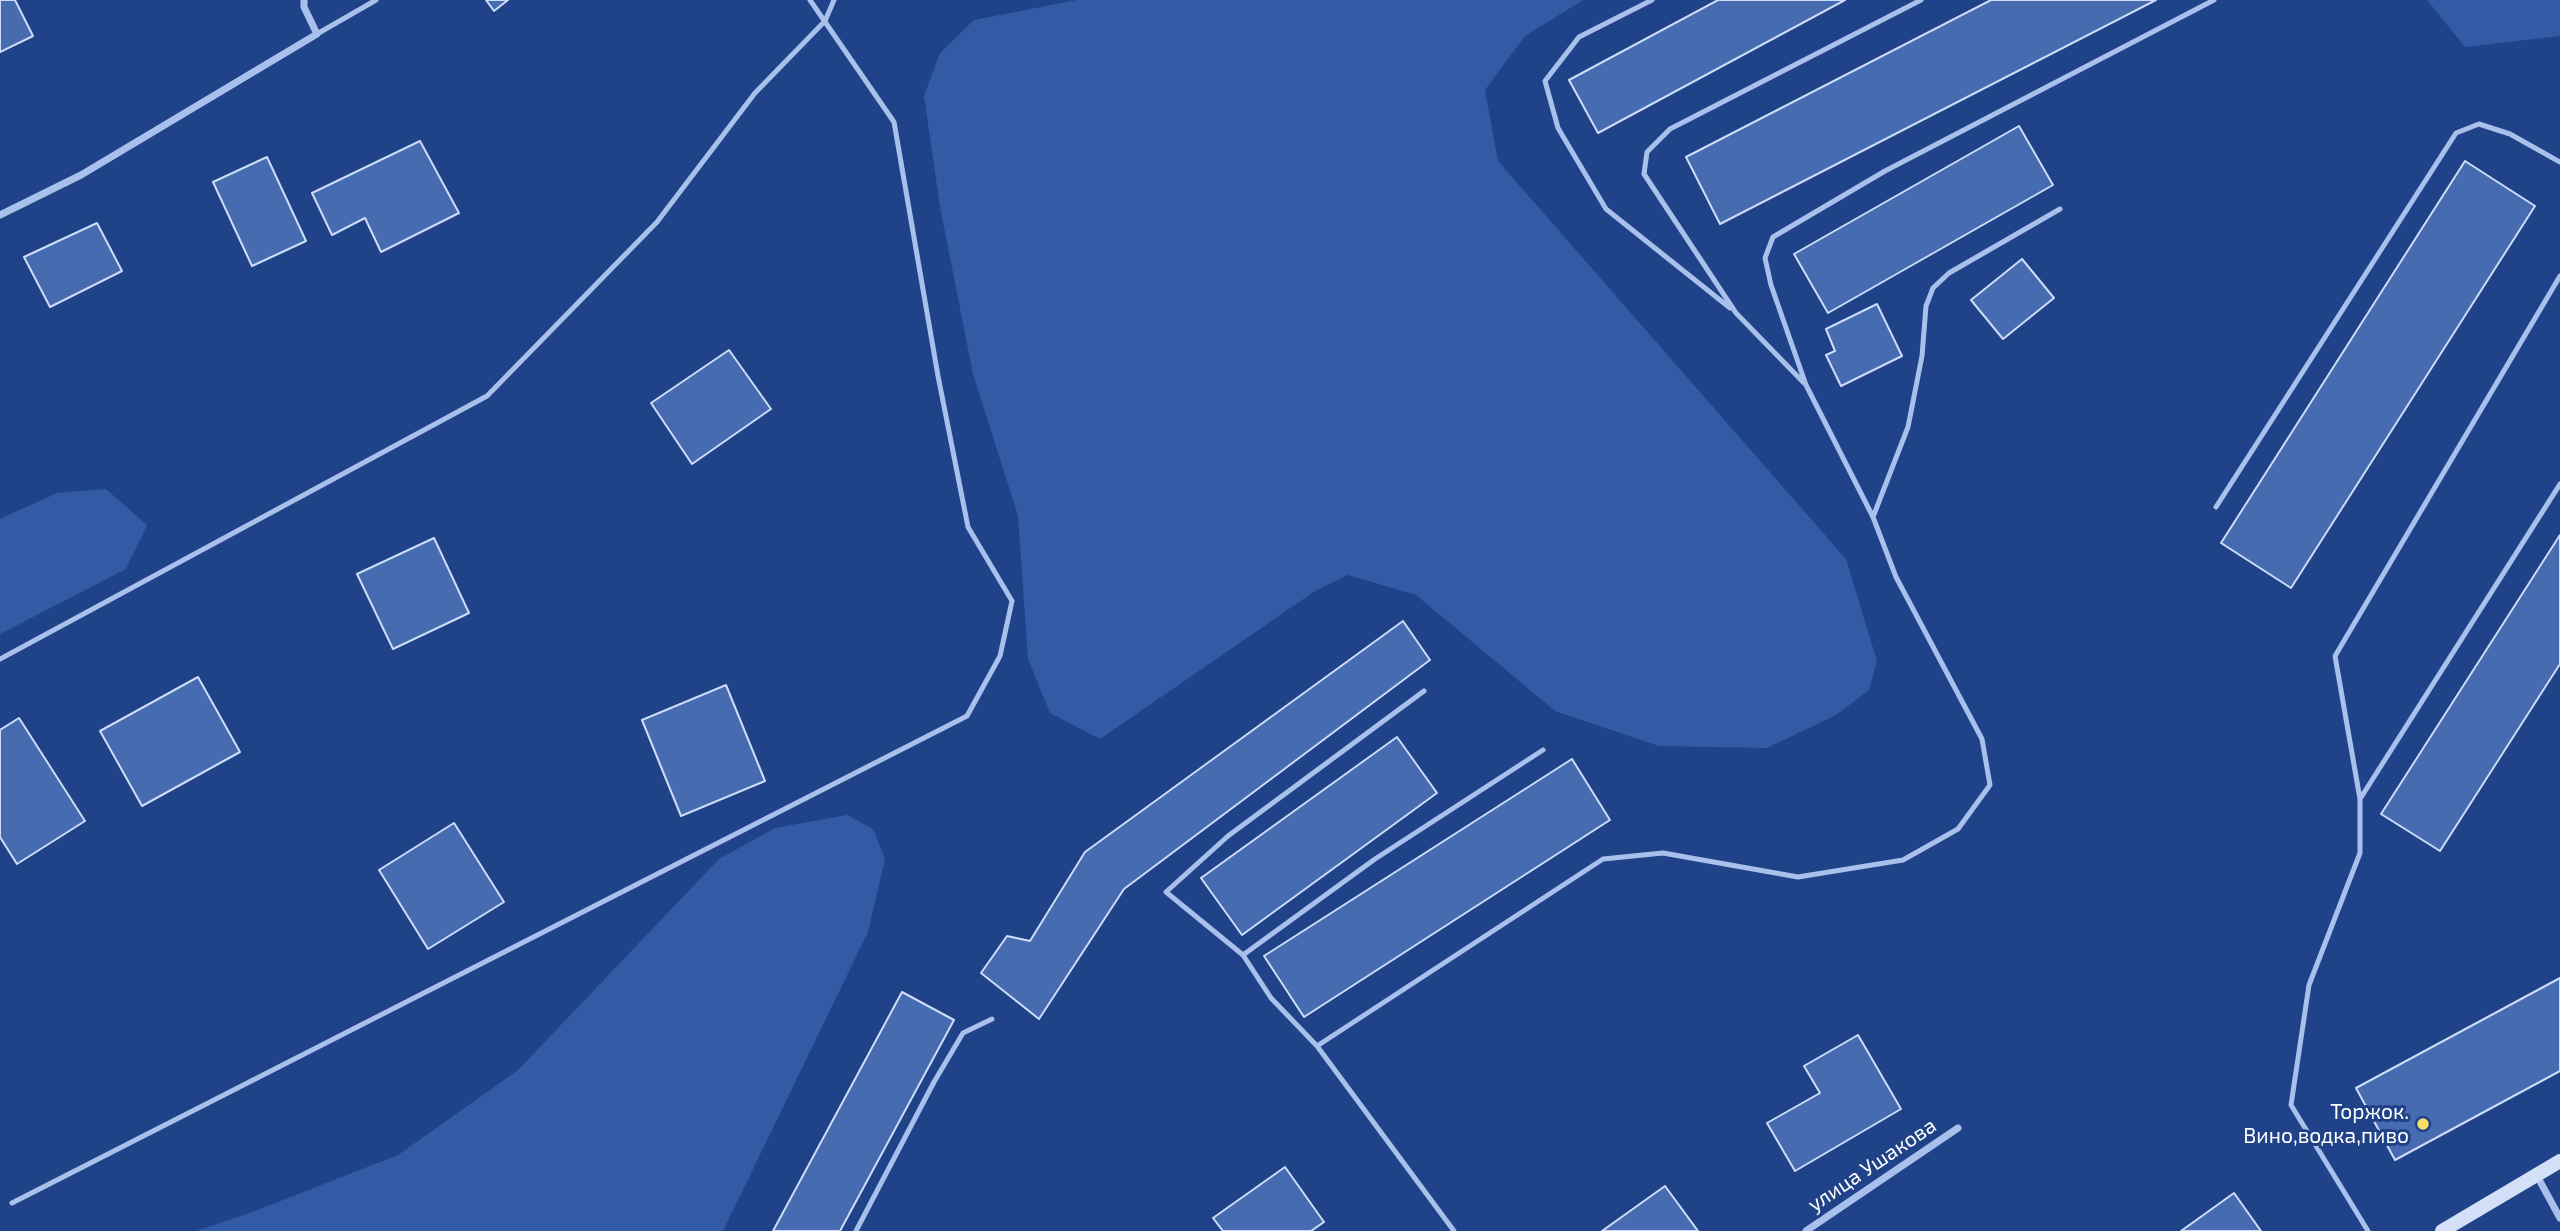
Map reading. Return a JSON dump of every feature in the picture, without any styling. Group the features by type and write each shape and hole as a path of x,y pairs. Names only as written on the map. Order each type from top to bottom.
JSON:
{"main road":[{"path":"2442,1231 2560,1161"}],"street":[{"path":"0,215 81,175 317,34 304,7 304,0"},
{"name":"улица Ушакова","path":"1806,1231 1958,1128"},
{"path":"2536,1174 2560,1218"}],"lane":[{"path":"317,34 376,0"},
{"path":"12,1203 967,716 1000,656 1012,601 968,527 938,376 894,122 810,0"},
{"path":"0,659 487,396 657,222 755,93 825,22 834,0"},
{"path":"1652,0 1579,37 1545,80 1558,128 1606,209 1735,313 1806,385"},
{"path":"1735,313 1644,174 1647,152 1670,129 1921,0"},
{"path":"1317,1046 1603,859 1663,852 1798,877 1903,860 1958,829 1990,785 1982,739 1896,576 1873,517 1806,385 1771,285 1765,258 1773,237 1885,171 2214,0"},
{"path":"2216,508 2456,132 2479,124 2510,134 2560,162"},
{"path":"1873,517 1908,427 1922,356 1926,306 1933,288 1949,273 2060,209"},
{"path":"2368,1231 2291,1105 2309,985 2360,853 2360,799 2335,656 2560,276"},
{"path":"2360,799 2560,484"},
{"path":"1424,691 1228,836 1166,892 1243,955 1271,998 1317,1046 1454,1231"},
{"path":"1243,955 1375,859 1543,750"},
{"path":"856,1231 934,1082 963,1033 992,1019"}],"shaded area":[{"path":"1077,0 1583,0 1525,36 1485,90 1498,161 1846,559 1877,661 1869,690 1836,715 1767,748 1659,746 1555,711 1416,595 1348,575 1315,591 1100,739 1050,713 1028,659 1018,516 973,374 940,207 924,96 940,53 974,20"},
{"path":"2427,0 2560,0 2560,36 2465,47"},
{"path":"106,489 147,525 126,569 0,634 0,519 57,493"},
{"path":"847,815 873,829 885,859 868,932 723,1231 196,1231 398,1155 518,1070 719,859 775,828"}],"building":[{"path":"0,0 15,0 33,36 0,52"},
{"path":"486,0 508,0 494,11"},
{"path":"1718,0 1845,0 1598,133 1569,80"},
{"path":"1991,0 2156,0 1720,224 1686,157"},
{"path":"2019,126 2053,185 1828,313 1794,254"},
{"path":"420,141 459,213 381,252 365,218 332,235 312,193"},
{"path":"267,157 306,241 252,266 213,182"},
{"path":"2465,161 2535,206 2291,588 2221,543"},
{"path":"97,223 122,271 50,307 24,257"},
{"path":"2022,259 2054,298 2003,339 1971,300"},
{"path":"1877,304 1902,356 1841,386 1826,355 1835,351 1826,329"},
{"path":"729,350 771,409 692,464 651,403"},
{"path":"2560,535 2560,664 2440,851 2381,814"},
{"path":"434,538 469,613 393,649 357,574"},
{"path":"1403,621 1430,660 1124,889 1039,1019 981,973 1007,936 1030,941 1085,852"},
{"path":"198,677 240,752 142,806 100,731"},
{"path":"726,685 765,781 681,816 642,720"},
{"path":"19,718 85,821 17,864 0,837 0,730"},
{"path":"1397,737 1437,793 1242,935 1201,878"},
{"path":"1572,759 1610,820 1304,1017 1264,956"},
{"path":"454,823 504,902 428,949 379,870"},
{"path":"2560,978 2560,1071 2395,1160 2356,1088"},
{"path":"902,992 954,1020 840,1231 773,1231"},
{"path":"1858,1035 1901,1109 1795,1171 1767,1123 1820,1093 1804,1066"},
{"path":"1285,1167 1324,1222 1311,1231 1223,1231 1213,1218"},
{"path":"1665,1186 1698,1231 1602,1231"},
{"path":"2234,1193 2261,1231 2181,1231"}],"place":[{"name":"Торжок. Вино,водка,пиво","path":"2423,1124"}]}
